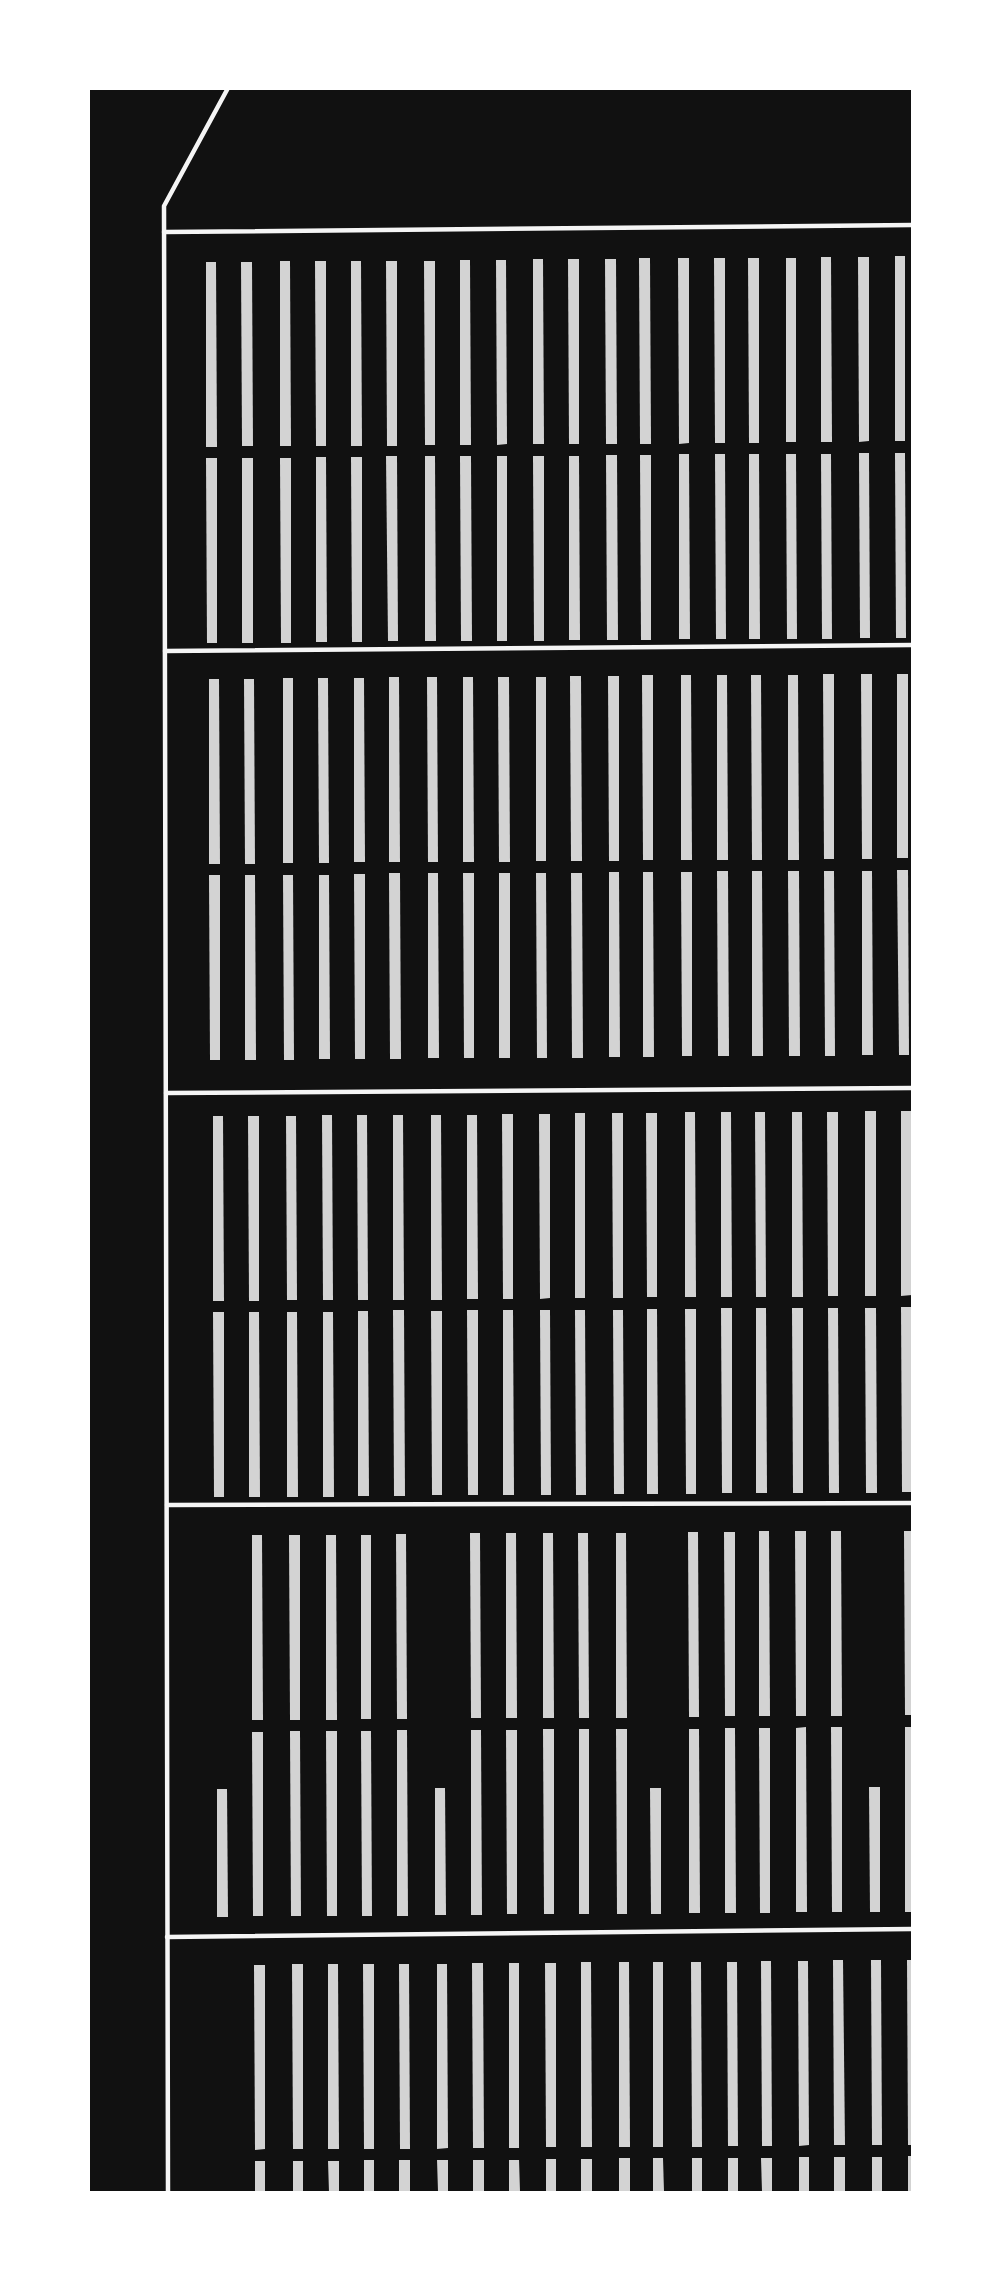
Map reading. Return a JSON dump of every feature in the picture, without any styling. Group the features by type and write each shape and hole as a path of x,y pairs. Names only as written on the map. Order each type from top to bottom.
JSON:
{"lane":[{"path":"168,2193 164,206 228,88"},
{"path":"164,232 912,225"},
{"path":"165,651 912,645"},
{"path":"166,1094 912,1088"},
{"path":"167,1505 912,1503"},
{"path":"167,1937 912,1929"}],"building":[{"path":"895,256 905,256 905,441 895,441"},
{"path":"821,257 831,257 832,442 821,442"},
{"path":"858,257 869,257 869,441 859,442"},
{"path":"639,258 650,258 651,444 640,444"},
{"path":"678,258 689,258 689,443 679,444"},
{"path":"714,258 725,258 725,443 715,443"},
{"path":"748,258 759,258 759,443 749,443"},
{"path":"786,258 796,258 796,442 786,442"},
{"path":"533,259 543,259 544,444 533,444"},
{"path":"568,259 579,259 579,444 569,444"},
{"path":"605,259 616,259 617,444 606,444"},
{"path":"460,260 470,260 471,445 460,445"},
{"path":"496,260 506,260 507,444 497,445"},
{"path":"280,261 290,261 291,446 280,446"},
{"path":"315,261 326,261 326,446 316,446"},
{"path":"351,261 361,261 362,446 351,446"},
{"path":"386,261 397,261 397,446 387,446"},
{"path":"424,261 435,261 435,445 425,445"},
{"path":"206,262 216,262 217,447 206,447"},
{"path":"241,262 252,262 253,446 242,446"},
{"path":"859,453 869,453 870,638 860,638"},
{"path":"895,453 905,453 906,638 896,638"},
{"path":"679,454 689,454 690,639 679,639"},
{"path":"715,454 725,454 726,639 716,639"},
{"path":"749,454 759,454 760,639 749,639"},
{"path":"786,454 796,454 797,639 787,639"},
{"path":"821,454 831,454 832,639 822,639"},
{"path":"606,455 617,455 618,640 607,640"},
{"path":"640,455 651,455 651,640 641,640"},
{"path":"386,456 397,456 398,641 388,641"},
{"path":"425,456 435,456 436,641 425,641"},
{"path":"460,456 471,456 472,641 461,641"},
{"path":"497,456 507,456 507,641 497,641"},
{"path":"533,456 544,456 544,641 534,641"},
{"path":"569,456 579,456 580,640 569,640"},
{"path":"316,457 326,457 327,642 316,642"},
{"path":"351,457 362,457 362,642 352,642"},
{"path":"206,458 217,458 217,643 207,643"},
{"path":"242,458 253,458 253,643 242,643"},
{"path":"280,458 291,458 291,643 281,643"},
{"path":"823,674 834,674 834,859 824,859"},
{"path":"861,674 872,674 872,859 862,859"},
{"path":"897,674 908,674 908,858 897,858"},
{"path":"642,675 653,675 653,860 643,860"},
{"path":"681,675 691,675 692,860 681,860"},
{"path":"717,675 727,675 728,860 717,860"},
{"path":"751,675 761,675 762,860 752,860"},
{"path":"788,675 798,675 799,860 788,860"},
{"path":"570,676 581,676 582,861 571,861"},
{"path":"608,676 619,676 619,861 609,861"},
{"path":"389,677 399,677 400,862 389,862"},
{"path":"427,677 437,677 438,862 428,862"},
{"path":"463,677 473,677 474,862 463,862"},
{"path":"498,677 509,677 510,862 499,862"},
{"path":"536,677 546,677 546,861 536,861"},
{"path":"283,678 293,678 293,863 283,863"},
{"path":"318,678 328,678 329,863 319,863"},
{"path":"354,678 364,678 365,862 354,862"},
{"path":"209,679 219,679 220,864 209,864"},
{"path":"244,679 254,679 255,864 245,864"},
{"path":"897,870 908,870 909,1055 899,1055"},
{"path":"717,871 728,871 729,1056 718,1056"},
{"path":"752,871 762,871 763,1056 752,1056"},
{"path":"788,871 799,871 800,1056 789,1056"},
{"path":"824,871 834,871 835,1056 825,1056"},
{"path":"862,871 872,871 873,1055 862,1055"},
{"path":"609,872 619,872 620,1057 609,1057"},
{"path":"643,872 653,872 654,1057 643,1057"},
{"path":"681,872 692,872 692,1056 682,1056"},
{"path":"389,873 400,873 401,1059 390,1059"},
{"path":"428,873 438,873 439,1058 428,1058"},
{"path":"463,873 474,873 474,1058 464,1058"},
{"path":"499,873 510,873 510,1058 499,1058"},
{"path":"536,873 546,873 547,1058 537,1058"},
{"path":"571,873 582,873 583,1058 572,1058"},
{"path":"354,874 365,874 365,1059 355,1059"},
{"path":"209,875 220,875 220,1060 210,1060"},
{"path":"245,875 255,875 256,1060 245,1060"},
{"path":"283,875 293,875 294,1060 284,1060"},
{"path":"319,875 329,875 330,1059 319,1059"},
{"path":"865,1111 876,1111 876,1296 865,1296"},
{"path":"901,1111 911,1111 912,1295 901,1296"},
{"path":"685,1112 695,1112 696,1297 685,1297"},
{"path":"721,1112 731,1112 732,1297 721,1297"},
{"path":"755,1112 765,1112 766,1297 756,1297"},
{"path":"792,1112 802,1112 803,1297 792,1297"},
{"path":"827,1112 838,1112 838,1296 828,1296"},
{"path":"575,1113 585,1113 585,1298 575,1298"},
{"path":"612,1113 623,1113 623,1298 613,1298"},
{"path":"646,1113 657,1113 657,1297 647,1297"},
{"path":"502,1114 513,1114 513,1299 503,1299"},
{"path":"539,1114 550,1114 550,1298 540,1299"},
{"path":"322,1115 332,1115 333,1300 323,1300"},
{"path":"357,1115 367,1115 368,1300 358,1300"},
{"path":"393,1115 403,1115 404,1300 393,1300"},
{"path":"431,1115 441,1115 442,1300 431,1300"},
{"path":"467,1115 477,1115 478,1299 467,1299"},
{"path":"213,1116 223,1116 224,1301 213,1301"},
{"path":"248,1116 259,1116 259,1301 249,1301"},
{"path":"286,1116 296,1116 297,1300 287,1300"},
{"path":"901,1307 912,1307 912,1492 902,1492"},
{"path":"721,1308 732,1308 732,1493 722,1493"},
{"path":"756,1308 766,1308 767,1493 756,1493"},
{"path":"792,1308 803,1308 803,1493 793,1493"},
{"path":"828,1308 838,1308 839,1493 829,1493"},
{"path":"865,1308 876,1308 877,1493 866,1493"},
{"path":"647,1309 657,1309 658,1494 647,1494"},
{"path":"685,1309 696,1309 696,1494 686,1494"},
{"path":"393,1310 404,1310 405,1496 394,1496"},
{"path":"467,1310 478,1310 478,1495 468,1495"},
{"path":"503,1310 513,1310 514,1495 503,1495"},
{"path":"540,1310 550,1310 551,1495 541,1495"},
{"path":"575,1310 585,1310 586,1495 576,1495"},
{"path":"613,1310 623,1310 624,1494 614,1494"},
{"path":"358,1311 368,1311 369,1496 358,1496"},
{"path":"431,1311 442,1311 442,1495 432,1495"},
{"path":"213,1312 224,1312 224,1497 214,1497"},
{"path":"249,1312 259,1312 260,1497 249,1497"},
{"path":"287,1312 297,1312 298,1497 287,1497"},
{"path":"323,1312 333,1312 334,1497 323,1497"},
{"path":"759,1531 769,1531 770,1716 759,1716"},
{"path":"795,1531 806,1531 806,1716 796,1716"},
{"path":"831,1531 841,1531 842,1716 831,1716"},
{"path":"904,1531 912,1531 912,1715 905,1715"},
{"path":"688,1532 698,1532 699,1717 689,1717"},
{"path":"724,1532 735,1532 735,1716 725,1716"},
{"path":"470,1533 480,1533 481,1718 471,1718"},
{"path":"506,1533 516,1533 517,1718 506,1718"},
{"path":"543,1533 553,1533 554,1718 543,1718"},
{"path":"578,1533 588,1533 589,1718 579,1718"},
{"path":"616,1533 626,1533 627,1718 616,1718"},
{"path":"396,1534 406,1534 407,1719 397,1719"},
{"path":"252,1535 262,1535 263,1720 252,1720"},
{"path":"289,1535 300,1535 300,1720 290,1720"},
{"path":"326,1535 336,1535 337,1720 326,1720"},
{"path":"361,1535 371,1535 371,1719 361,1719"},
{"path":"806,1727 807,1912 796,1912 796,1728"},
{"path":"831,1727 842,1727 842,1912 832,1912"},
{"path":"905,1727 912,1727 912,1912 905,1912"},
{"path":"725,1728 735,1728 736,1913 725,1913"},
{"path":"759,1728 770,1728 770,1913 760,1913"},
{"path":"543,1729 554,1729 554,1914 544,1914"},
{"path":"579,1729 589,1729 589,1914 579,1914"},
{"path":"616,1729 627,1729 627,1914 617,1914"},
{"path":"689,1729 699,1729 700,1913 689,1913"},
{"path":"397,1730 407,1730 408,1916 397,1916"},
{"path":"471,1730 481,1730 482,1915 471,1915"},
{"path":"506,1730 517,1730 517,1914 507,1914"},
{"path":"290,1731 300,1731 301,1916 291,1916"},
{"path":"326,1731 337,1731 337,1916 327,1916"},
{"path":"361,1731 371,1731 372,1916 362,1916"},
{"path":"252,1732 263,1732 263,1916 253,1916"},
{"path":"869,1787 880,1787 880,1912 870,1912"},
{"path":"435,1788 445,1788 446,1915 435,1915"},
{"path":"650,1788 661,1788 661,1914 651,1914"},
{"path":"217,1789 227,1789 228,1917 217,1917"},
{"path":"833,1960 843,1960 845,2145 834,2145"},
{"path":"871,1960 881,1960 882,2145 872,2145"},
{"path":"907,1960 912,1960 912,2145 908,2145"},
{"path":"761,1961 771,1961 772,2146 762,2146"},
{"path":"798,1961 808,1961 809,2145 799,2146"},
{"path":"581,1962 591,1962 592,2147 581,2147"},
{"path":"619,1962 629,1962 630,2147 619,2147"},
{"path":"653,1962 663,1962 663,2147 653,2147"},
{"path":"691,1962 701,1962 702,2147 692,2147"},
{"path":"727,1962 737,1962 738,2146 728,2146"},
{"path":"472,1963 483,1963 484,2148 473,2148"},
{"path":"509,1963 519,1963 519,2148 509,2148"},
{"path":"545,1963 556,1963 556,2147 546,2147"},
{"path":"292,1964 303,1964 303,2149 293,2149"},
{"path":"328,1964 338,1964 339,2149 328,2149"},
{"path":"363,1964 374,1964 374,2149 364,2149"},
{"path":"399,1964 409,1964 410,2149 400,2149"},
{"path":"437,1964 447,1964 448,2148 437,2149"},
{"path":"254,1965 265,1965 265,2149 255,2150"},
{"path":"908,2156 912,2156 912,2192 908,2192"},
{"path":"799,2157 809,2157 809,2192 799,2192"},
{"path":"834,2157 845,2157 845,2192 834,2192"},
{"path":"872,2157 882,2157 882,2192 872,2192"},
{"path":"619,2158 630,2158 630,2192 619,2192"},
{"path":"653,2158 663,2158 664,2192 653,2192"},
{"path":"692,2158 702,2158 702,2192 692,2192"},
{"path":"728,2158 738,2158 738,2192 728,2192"},
{"path":"761,2158 772,2158 772,2192 762,2192"},
{"path":"546,2159 556,2159 556,2192 546,2192"},
{"path":"581,2159 592,2159 592,2192 581,2192"},
{"path":"364,2160 374,2160 374,2192 364,2192"},
{"path":"399,2160 410,2160 410,2192 399,2192"},
{"path":"437,2160 448,2160 448,2192 438,2192"},
{"path":"473,2160 484,2160 484,2192 473,2192"},
{"path":"509,2160 519,2160 520,2192 509,2192"},
{"path":"255,2161 265,2161 265,2192 255,2192"},
{"path":"293,2161 303,2161 303,2192 293,2192"},
{"path":"328,2161 339,2161 339,2192 329,2192"}]}
